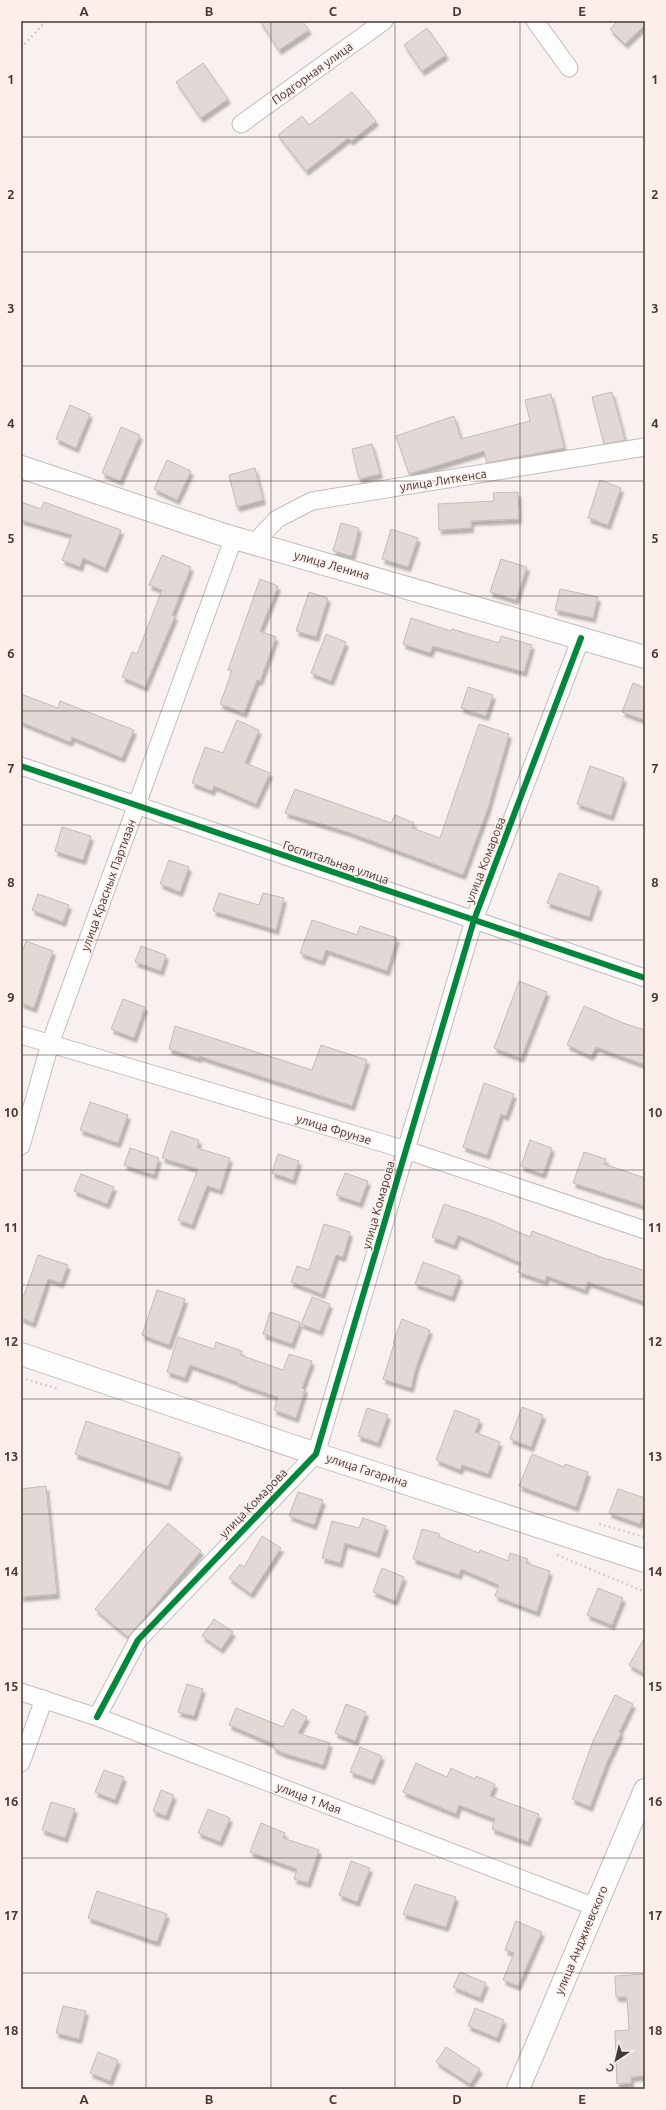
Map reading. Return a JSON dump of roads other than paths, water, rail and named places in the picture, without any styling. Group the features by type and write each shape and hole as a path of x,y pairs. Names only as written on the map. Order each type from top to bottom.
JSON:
{"street":[{"name":"Подгорная улица","path":"241,124 384,21"},
{"path":"535,21 569,68"},
{"name":"улица Литкенса","path":"254,542 277,519 312,501 645,448"},
{"name":"улица Ленина","path":"21,467 234,537 645,657"},
{"name":"улица Красных Партизан","path":"21,1146 50,1044 234,537"},
{"name":"улица Комарова","path":"96,1717 138,1640 316,1454 474,920 580,638"},
{"name":"Госпитальная улица","path":"21,766 645,978"},
{"name":"улица Фрунзе","path":"21,1035 406,1150 645,1230"},
{"name":"улица Гагарина","path":"21,1354 316,1454 645,1561"},
{"name":"улица 1 Мая","path":"21,1692 44,1698 96,1717 595,1907"},
{"path":"21,1763 44,1698"},
{"name":"улица Анджиевского","path":"518,2089 645,1790"}]}
